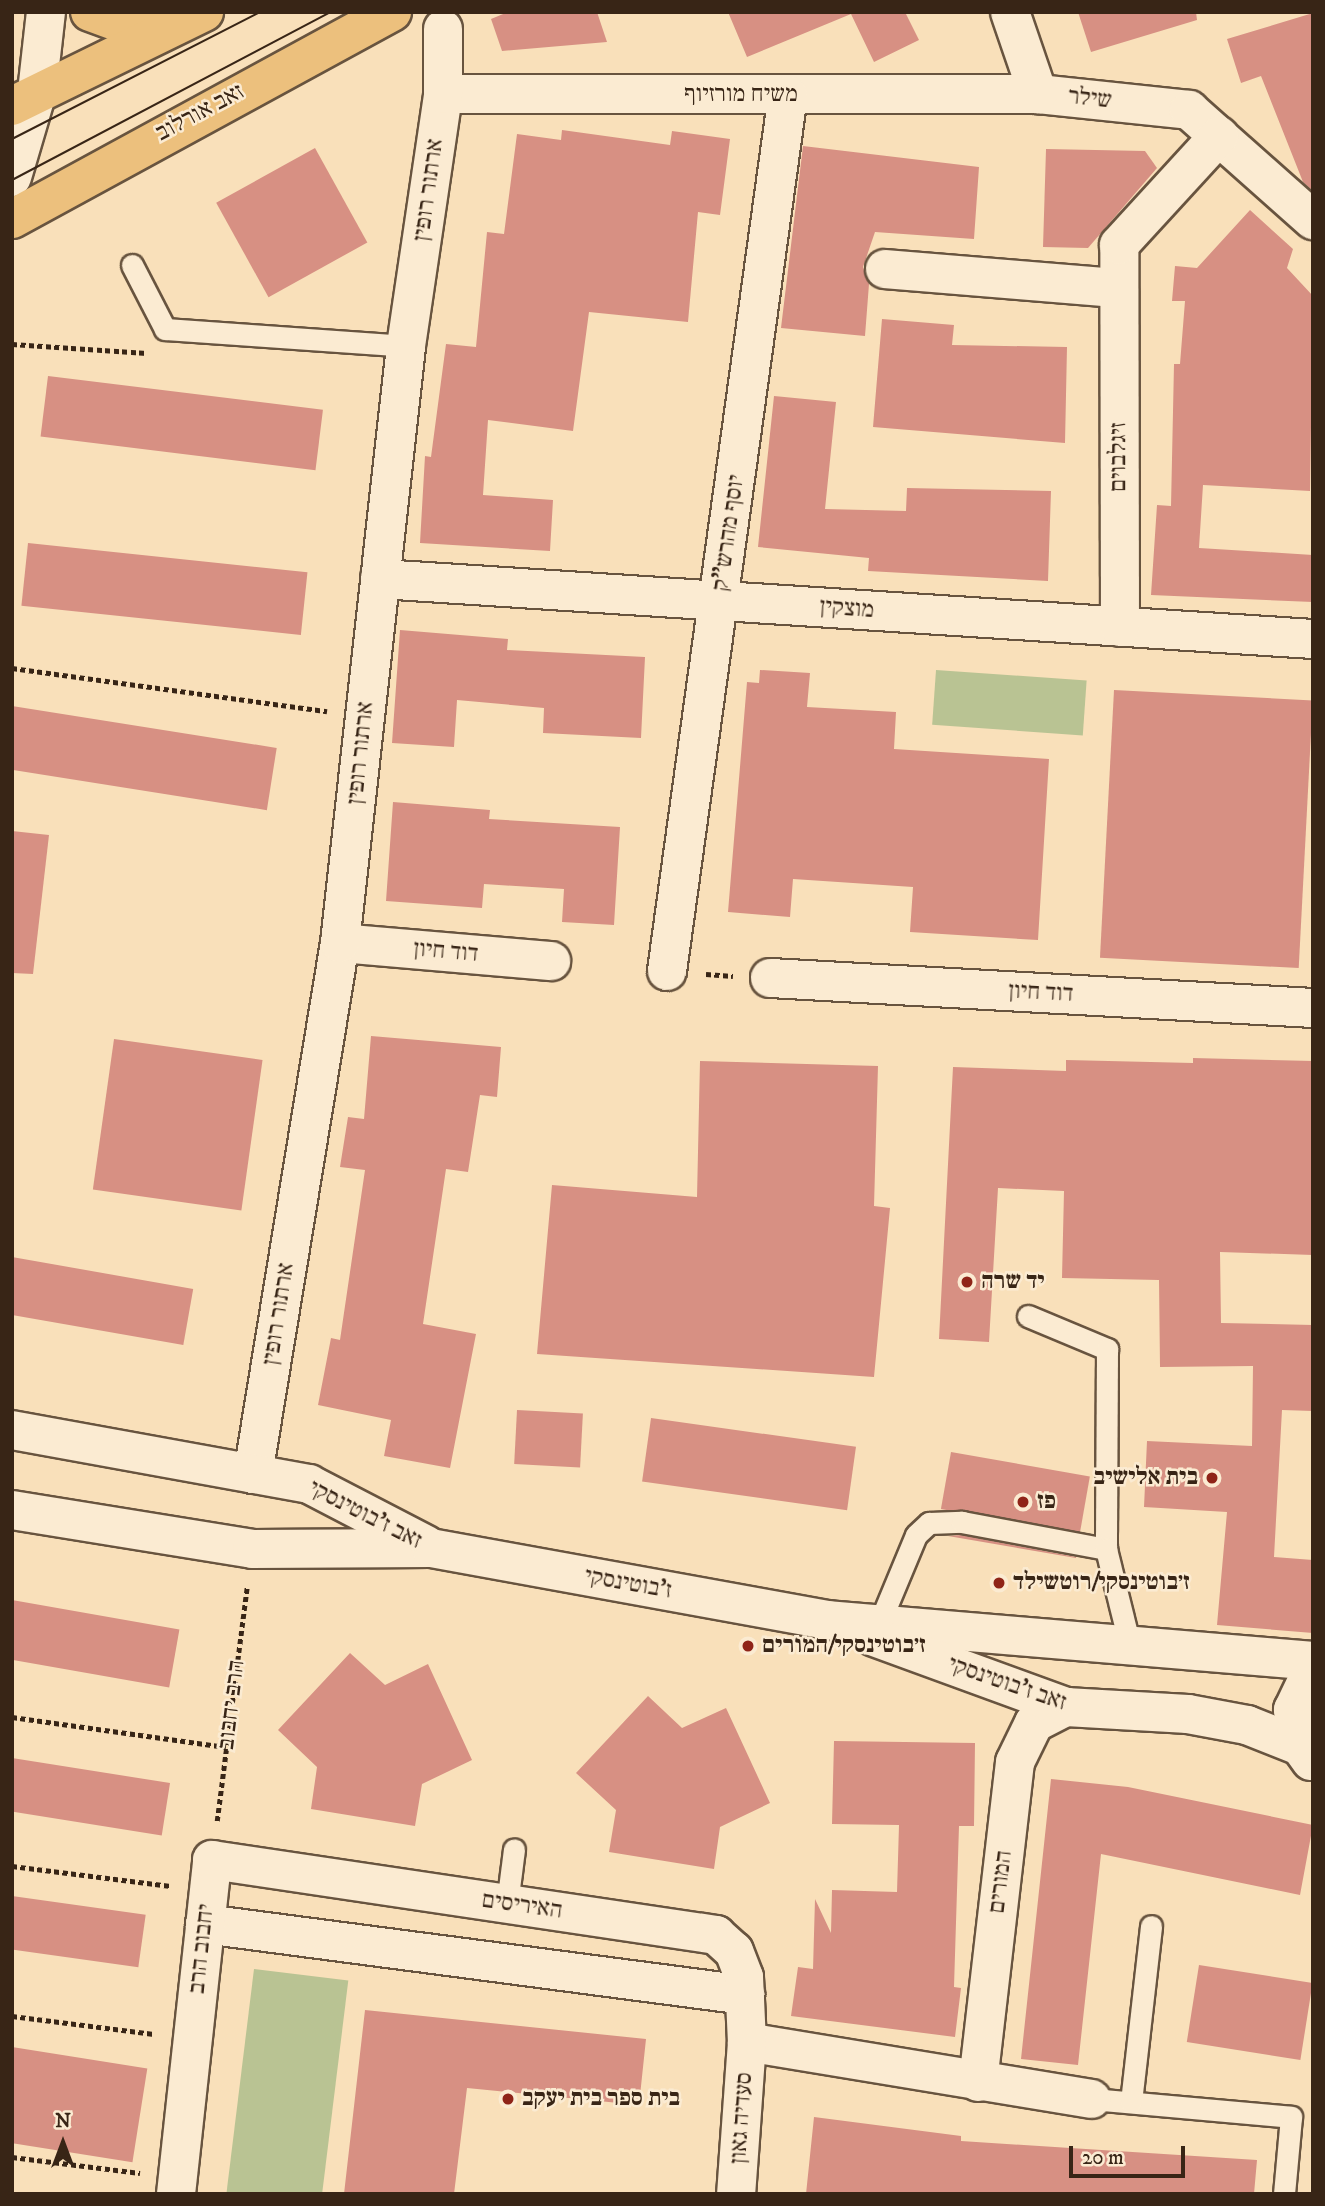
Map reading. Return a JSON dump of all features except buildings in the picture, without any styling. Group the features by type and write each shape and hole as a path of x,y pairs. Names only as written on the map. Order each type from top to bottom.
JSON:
{"main road":[{"path":"90,12 141,25 203,12"},
{"path":"25,99 203,12"},
{"name":"זאב אורלוב","path":"12,219 392,12"}],"street":[{"path":"12,177 25,99 46,12"},
{"name":"שילר","path":"1010,12 1038,94 1189,110 1219,136"},
{"name":"ארתור רופין","path":"253,1474 340,943 406,346 443,94 443,29"},
{"name":"משיח מורזיוף","path":"443,94 1038,94"},
{"name":"יוסף מהרש\"ק","path":"667,971 788,95"},
{"path":"1219,136 1313,220"},
{"name":"זיגלבוים","path":"1120,627 1119,246 1219,136"},
{"path":"885,269 1118,288"},
{"name":"מוצקין","path":"380,579 1313,639"},
{"name":"דוד חיון","path":"340,943 551,961"},
{"name":"דוד חיון","path":"770,978 1313,1007"},
{"name":"זאב ז'בוטינסקי","path":"12,1430 309,1484 430,1548"},
{"name":"זאב ז'בוטינסקי","path":"12,1510 252,1549 430,1548"},
{"name":"ז'בוטינסקי","path":"430,1548 826,1620"},
{"name":"זאב ז'בוטינסקי","path":"826,1620 1129,1642 1313,1661"},
{"name":"זאב ז'בוטינסקי","path":"826,1620 1066,1707 1188,1714 1247,1725 1306,1755"},
{"path":"1306,1755 1293,1710 1313,1668"},
{"name":"המורים","path":"978,2082 1015,1762 1034,1723 1066,1707"},
{"path":"208,1892 745,1995"},
{"name":"האיריסים","path":"208,1892 507,1904 716,1935 734,1951 745,1995 747,2042"},
{"name":"יחבוב הרב","path":"193,2038 208,1892"},
{"path":"177,2186 193,2038"},
{"path":"747,2042 1091,2099"},
{"name":"סעדיה גאון","path":"736,2194 747,2042"}],"lane":[{"path":"132,265 165,329 406,346"},
{"path":"1028,1316 1107,1349 1106,1549 1129,1642"},
{"path":"879,1624 916,1535 929,1523 962,1522 1106,1549"},
{"path":"507,1904 514,1849"},
{"path":"1131,2102 1151,1926"},
{"path":"1091,2099 1290,2117 1284,2194"}],"path":[{"path":"12,344 145,355 165,329"},
{"path":"12,668 365,716"},
{"path":"667,971 770,978"},
{"name":"הרב יחבוב","path":"208,1892 252,1549"},
{"path":"12,1717 226,1747"},
{"path":"12,1866 208,1892"},
{"path":"12,2016 193,2038"},
{"path":"12,2157 177,2186"}],"green space":[{"path":"936,670 1087,681 1083,735 932,725"},
{"path":"254,1969 348,1981 322,2194 226,2193"}],"tram line":[{"path":"12,139 260,12"},
{"path":"12,180 331,12"}],"place":[{"name":"יד שרה","path":"967,1282"},
{"name":"בית אלישיב","path":"1212,1478"},
{"name":"פז","path":"1023,1502"},
{"name":"ז׳בוטינסקי/רוטשילד","path":"999,1583"},
{"name":"ז׳בוטינסקי/המורים","path":"748,1646"},
{"name":"בית ספר בית יעקב","path":"508,2099"}]}
